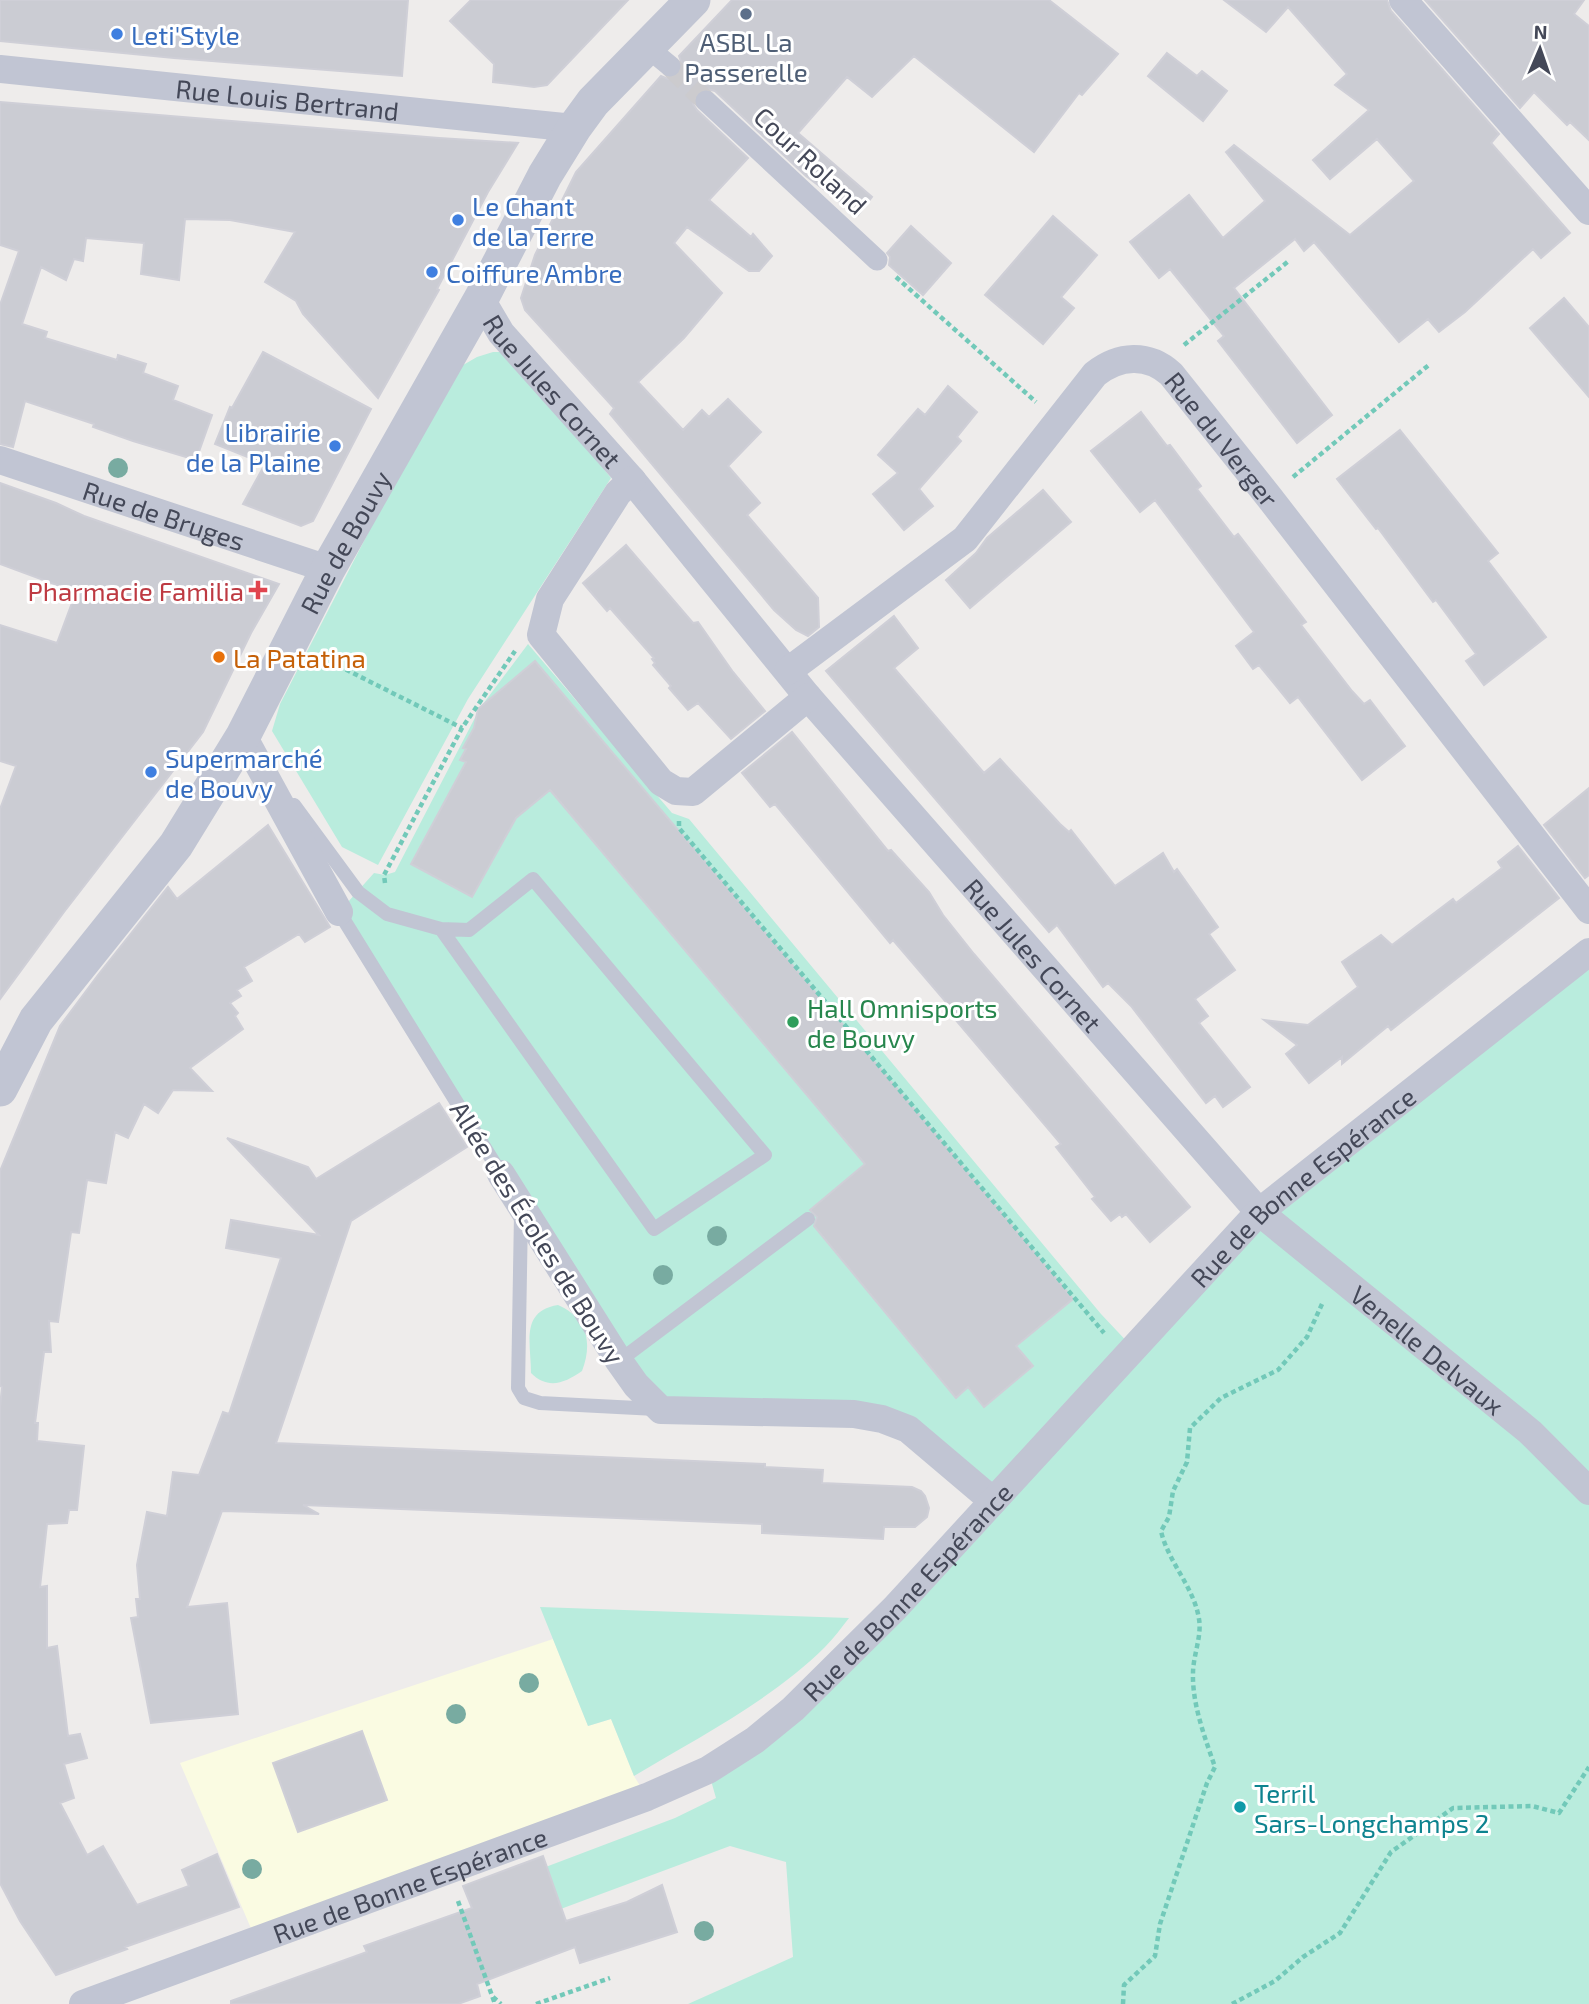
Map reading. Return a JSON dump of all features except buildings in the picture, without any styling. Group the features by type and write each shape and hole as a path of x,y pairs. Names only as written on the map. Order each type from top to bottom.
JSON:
{"street":[{"name":"Rue de Bouvy","path":"0,1089 36,1020 176,845 243,736 328,569 481,299 545,175 574,128 593,102 659,57 693,0"},
{"path":"1403,0 1589,212"},
{"name":"Rue Louis Bertrand","path":"0,69 574,128"},
{"name":"Cour Roland","path":"706,101 877,260"},
{"name":"Rue Jules Cornet","path":"481,299 501,333 632,480 808,696 1259,1212"},
{"name":"Rue du Verger","path":"788,671 965,539 1095,374 1121,359 1160,364 1171,374 1269,497 1589,910"},
{"name":"Rue de Bruges","path":"0,460 328,569"},
{"name":"Rue Jules Cornet","path":"541,635 550,599 618,493 632,480"},
{"path":"541,635 661,782 676,791 693,792 808,696"},
{"name":"Allée des Écoles de Bouvy","path":"243,736 339,912"},
{"name":"Rue de Bonne Espérance","path":"83,2004 647,1797 708,1770 754,1740 793,1709 895,1608 1259,1212 1589,952"},
{"name":"Allée des Écoles de Bouvy","path":"501,1174 619,1362 636,1385 661,1410"},
{"name":"Venelle Delvaux","path":"1259,1212 1530,1432 1589,1491"},
{"path":"661,1410 853,1414 882,1419 908,1429 993,1501"}],"lane":[{"path":"243,736 358,892 387,914 441,929 469,930 533,879 765,1155 654,1229 441,929"},
{"name":"Allée des Écoles de Bouvy","path":"339,912 501,1174"},
{"path":"521,1207 518,1388 524,1398 540,1403 661,1410"},
{"path":"619,1362 808,1219"}],"path":[{"path":"877,260 1058,422"},
{"path":"1160,364 1290,260"},
{"path":"1269,497 1430,365"},
{"path":"387,914 384,875 462,728 531,628 541,635"},
{"path":"291,642 462,728"},
{"path":"676,791 679,828 1125,1357"},
{"path":"1124,2004 1124,1985 1155,1956 1160,1923 1206,1783 1215,1767 1200,1726 1193,1675 1199,1620 1187,1584 1165,1549 1161,1531 1169,1517 1172,1492 1187,1462 1190,1428 1221,1398 1278,1370 1307,1337 1325,1298"},
{"path":"1232,2004 1275,1981 1303,1957 1340,1933 1391,1852 1453,1808 1532,1806 1559,1813 1589,1766"},
{"path":"447,1870 495,2004"},
{"path":"536,2004 610,1978"},
{"path":"492,1997 501,2004"}],"shaded area":[{"path":"502,352 516,359 611,478 468,699 378,865 342,847 272,731 280,704 451,372 477,357"},
{"path":"528,644 672,813 689,819 1101,1314 1133,1348 1259,1212 1589,952 1589,2004 688,2004 793,1957 786,1862 730,1846 558,1910 543,1868 675,1818 716,1798 708,1770 754,1740 993,1501 908,1429 661,1410 339,912 374,873 385,875 395,872 480,708"},
{"path":"558,1305 568,1310 581,1324 587,1350 582,1371 569,1379 550,1383 531,1373 530,1330 538,1314 546,1308"},
{"path":"540,1607 849,1618 825,1647 782,1684 733,1717 634,1776 611,1719 588,1726"},
{"path":"553,1639 588,1726 611,1719 634,1776 647,1797 256,1940 180,1763"}],"tunnel":[{"path":"670,66 706,101"}],"place":[{"name":"ASBL La Passerelle","path":"746,14"},
{"name":"Leti'Style","path":"117,34"},
{"name":"Le Chant de la Terre","path":"458,220"},
{"name":"Coiffure Ambre","path":"432,272"},
{"name":"Librairie de la Plaine","path":"335,446"},
{"name":"Pharmacie Familia","path":"258,590"},
{"name":"La Patatina","path":"219,657"},
{"name":"Supermarché de Bouvy","path":"151,772"},
{"name":"Hall Omnisports de Bouvy","path":"793,1022"},
{"name":"Terril Sars-Longchamps 2","path":"1240,1807"}]}
